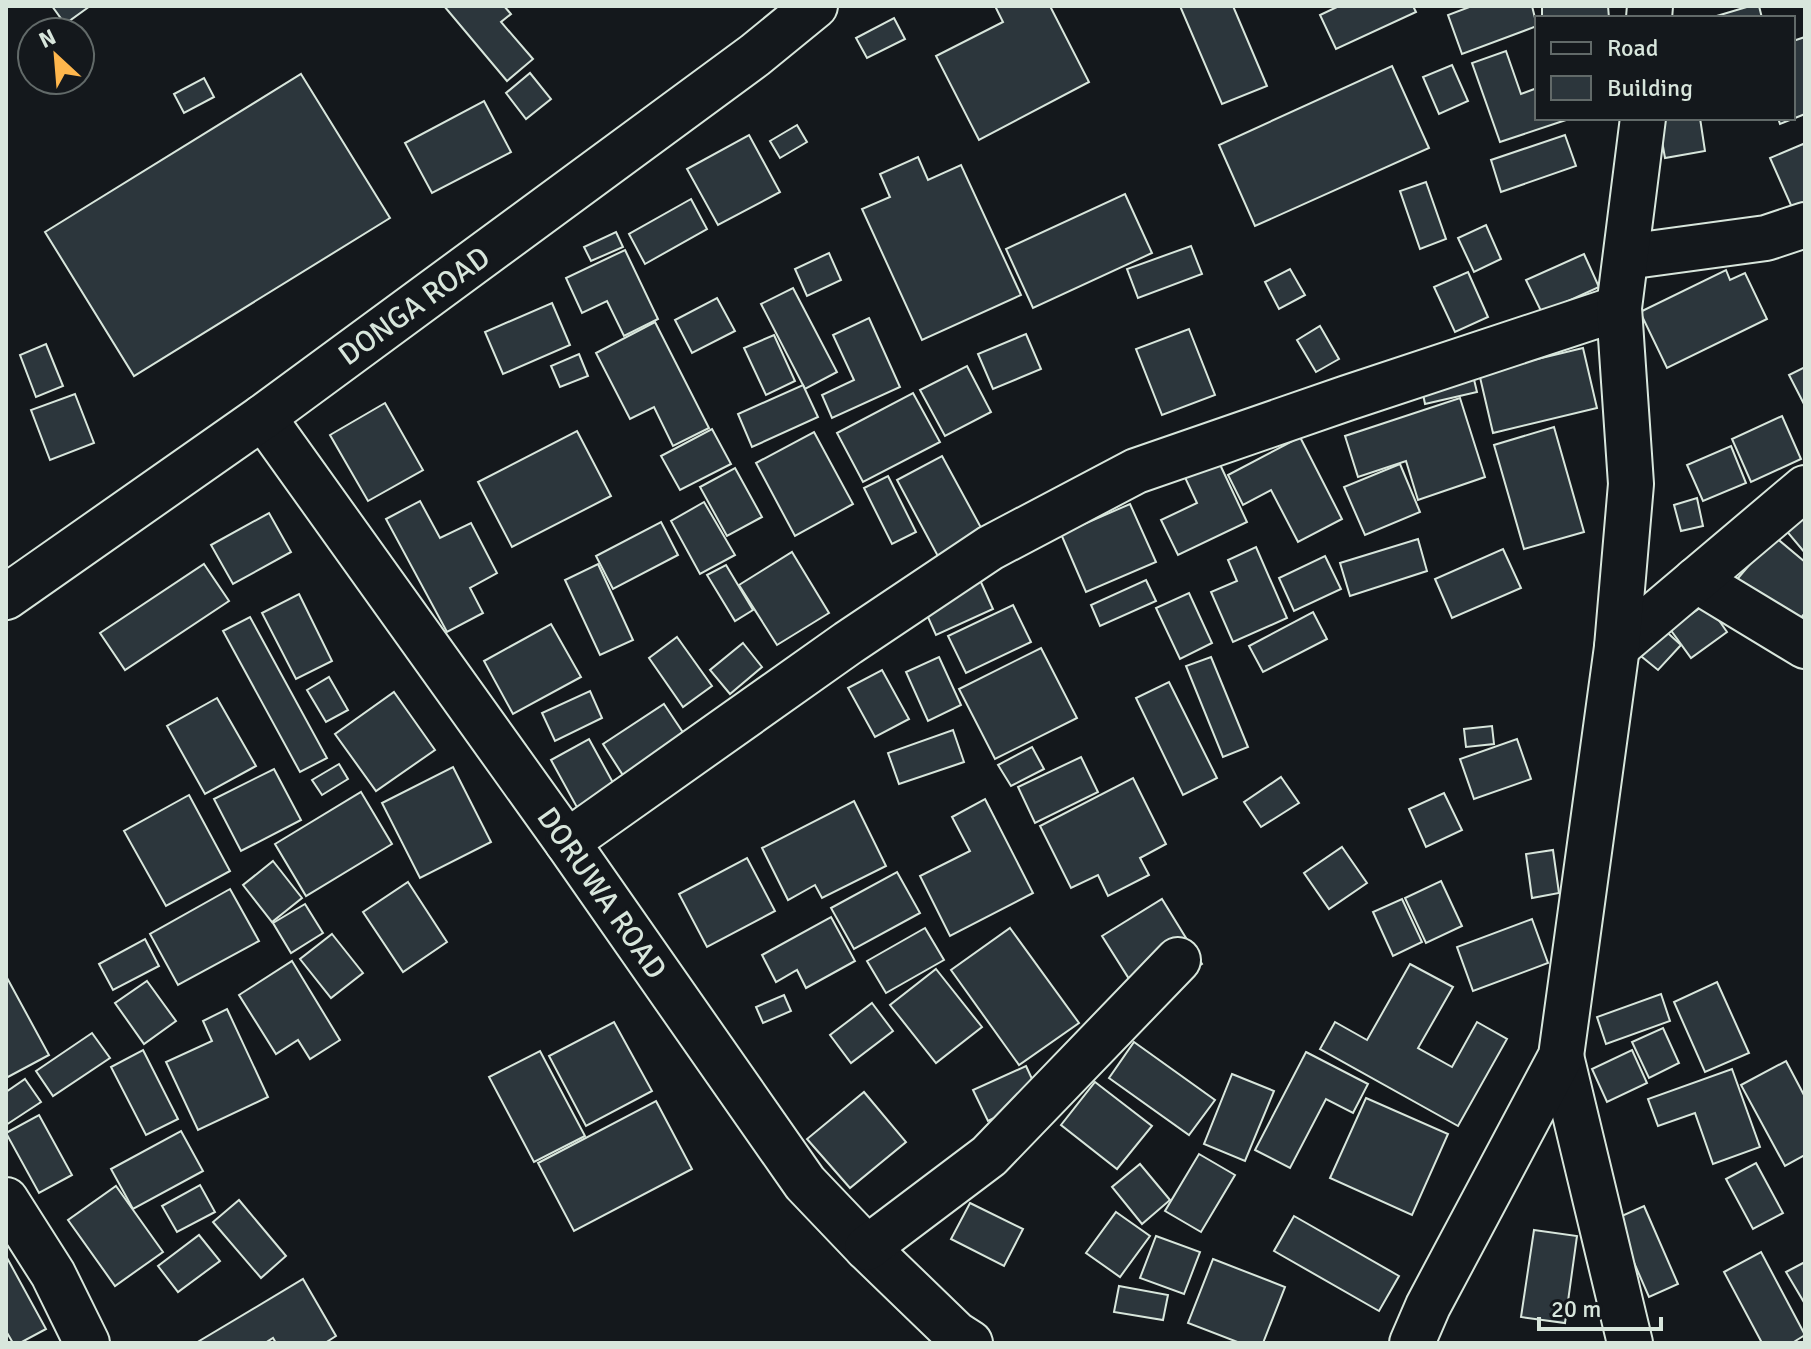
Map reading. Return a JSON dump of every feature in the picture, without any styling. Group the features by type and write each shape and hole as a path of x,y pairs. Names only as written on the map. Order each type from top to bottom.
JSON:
{"street":[{"name":"DONGA ROAD","path":"6,597 263,417 755,55 815,6"},
{"path":"1412,1343 1428,1306 1561,1056 1617,647 1631,484 1619,308 1643,120"},
{"path":"1626,257 1766,238 1805,225"},
{"path":"567,842 848,643 990,548 1136,471 1619,308"},
{"name":"DORUWA ROAD","path":"263,417 567,842 805,1183 867,1248 956,1334 970,1343"},
{"path":"1617,647 1805,488"},
{"path":"1696,580 1805,646"},
{"path":"867,1248 989,1156 1178,960"},
{"path":"1561,1056 1630,1343"},
{"path":"6,1200 53,1274 87,1343"}],"building":[{"path":"52,6 90,6 76,16 59,16"},
{"path":"444,6 504,6 511,14 501,22 533,59 507,81"},
{"path":"995,6 1050,6 1089,82 979,140 936,56 1003,22"},
{"path":"1180,6 1233,6 1267,86 1222,104"},
{"path":"1339,6 1413,6 1416,12 1336,49 1320,15"},
{"path":"1472,6 1532,6 1535,27 1462,54 1448,15"},
{"path":"1542,6 1608,6 1609,16 1542,16"},
{"path":"1759,6 1762,16 1717,16"},
{"path":"894,18 905,39 867,58 856,38"},
{"path":"1805,37 1805,114 1795,118 1795,40"},
{"path":"1506,51 1521,94 1535,89 1535,120 1566,120 1500,142 1472,63"},
{"path":"1452,65 1468,101 1439,114 1423,77"},
{"path":"1392,66 1429,148 1255,226 1219,145"},
{"path":"530,73 551,99 526,119 506,93"},
{"path":"301,74 390,218 134,376 45,232"},
{"path":"204,78 214,97 184,113 174,94"},
{"path":"484,101 511,152 432,193 405,143"},
{"path":"1658,120 1700,120 1705,151 1665,158"},
{"path":"797,125 807,142 780,158 770,141"},
{"path":"749,135 780,192 718,225 687,169"},
{"path":"1565,135 1576,166 1501,192 1491,160"},
{"path":"1803,144 1805,218 1798,221 1770,158"},
{"path":"918,157 928,180 961,165 1021,295 922,340 862,209 890,197 880,174"},
{"path":"1426,182 1446,239 1420,249 1400,191"},
{"path":"1125,194 1152,253 1033,308 1006,249"},
{"path":"691,199 707,229 645,264 629,234"},
{"path":"1486,225 1501,259 1474,272 1458,238"},
{"path":"616,232 623,247 591,261 584,247"},
{"path":"1191,246 1202,274 1138,298 1127,269"},
{"path":"625,250 658,319 624,336 607,301 582,313 566,278"},
{"path":"829,253 841,280 807,296 795,269"},
{"path":"1584,254 1599,287 1542,313 1526,280"},
{"path":"1290,269 1305,295 1279,309 1265,282"},
{"path":"1726,270 1730,280 1745,273 1767,319 1667,368 1640,312"},
{"path":"1468,272 1488,317 1455,332 1434,287"},
{"path":"793,288 837,372 805,389 761,304"},
{"path":"717,298 735,331 692,353 675,320"},
{"path":"552,303 570,345 503,374 485,332"},
{"path":"869,318 900,387 832,418 822,395 854,380 833,335"},
{"path":"655,322 709,428 673,446 654,407 630,419 596,353"},
{"path":"1320,326 1339,359 1316,372 1297,340"},
{"path":"1189,329 1215,395 1162,415 1136,349"},
{"path":"1026,334 1041,369 993,389 978,354"},
{"path":"774,335 795,381 766,395 744,348"},
{"path":"46,344 63,386 36,397 20,355"},
{"path":"1583,348 1597,408 1493,433 1479,373"},
{"path":"579,354 588,376 560,387 551,366"},
{"path":"967,366 991,412 945,436 920,390"},
{"path":"1471,367 1477,392 1425,404 1420,379"},
{"path":"1805,367 1805,406 1789,375"},
{"path":"803,385 818,417 752,447 738,414"},
{"path":"913,393 940,442 863,482 837,433"},
{"path":"75,394 94,443 50,460 31,410"},
{"path":"1460,398 1485,477 1418,500 1406,461 1358,477 1345,436"},
{"path":"385,403 423,470 368,501 330,435"},
{"path":"1782,416 1801,459 1751,482 1732,439"},
{"path":"1554,427 1584,532 1524,549 1494,445"},
{"path":"712,429 731,464 680,490 661,456"},
{"path":"577,431 611,496 512,547 478,482"},
{"path":"814,432 853,504 795,536 756,463"},
{"path":"1300,437 1342,519 1298,542 1271,490 1243,505 1228,475"},
{"path":"1731,446 1746,483 1703,501 1687,465"},
{"path":"942,456 985,535 940,560 897,480"},
{"path":"1216,456 1247,522 1178,555 1161,520 1197,503 1182,471"},
{"path":"1400,464 1420,512 1365,535 1344,487"},
{"path":"735,468 762,517 727,536 700,487"},
{"path":"888,476 916,532 892,544 864,488"},
{"path":"1697,498 1703,526 1681,531 1674,505"},
{"path":"420,501 440,538 471,523 497,573 470,588 483,613 447,632 386,519"},
{"path":"704,502 735,555 700,574 671,521"},
{"path":"1130,504 1156,562 1086,592 1061,534"},
{"path":"1805,511 1805,553 1784,528"},
{"path":"269,513 291,552 233,584 211,545"},
{"path":"661,522 678,555 613,589 596,556"},
{"path":"1774,536 1805,562 1805,613 1790,631 1733,584"},
{"path":"1418,539 1427,571 1350,596 1340,563"},
{"path":"1256,547 1287,618 1233,642 1211,592 1237,581 1228,560"},
{"path":"1503,549 1521,588 1452,618 1435,579"},
{"path":"792,552 829,613 777,645 739,585"},
{"path":"1325,556 1341,589 1294,611 1279,578"},
{"path":"204,564 229,601 125,670 100,633"},
{"path":"598,564 633,640 600,655 565,580"},
{"path":"726,565 753,610 735,621 707,575"},
{"path":"980,580 993,609 936,635 923,606"},
{"path":"1146,580 1156,601 1100,626 1091,605"},
{"path":"1189,593 1212,643 1180,659 1156,608"},
{"path":"299,594 332,661 296,679 262,613"},
{"path":"1707,603 1727,632 1691,658 1670,629"},
{"path":"1013,605 1031,642 966,673 948,636"},
{"path":"1313,612 1327,639 1263,672 1249,646"},
{"path":"250,617 327,758 300,772 223,631"},
{"path":"551,624 581,677 513,714 484,661"},
{"path":"1659,625 1681,645 1658,670 1636,652"},
{"path":"677,637 712,686 683,707 649,658"},
{"path":"743,643 762,667 730,694 710,670"},
{"path":"1041,648 1077,718 995,759 959,689"},
{"path":"939,657 961,705 928,721 906,672"},
{"path":"1211,657 1248,747 1223,757 1186,666"},
{"path":"882,670 909,719 875,737 848,688"},
{"path":"329,677 348,710 326,722 307,690"},
{"path":"1169,682 1217,778 1183,795 1136,698"},
{"path":"590,691 602,718 555,741 542,713"},
{"path":"394,692 435,750 376,791 335,734"},
{"path":"217,698 256,766 205,794 167,726"},
{"path":"664,704 688,740 626,780 603,744"},
{"path":"1492,726 1494,744 1466,747 1464,729"},
{"path":"953,730 964,762 899,784 888,753"},
{"path":"589,739 617,790 579,811 551,760"},
{"path":"1517,739 1531,779 1474,799 1460,759"},
{"path":"1032,747 1044,769 1011,786 998,765"},
{"path":"1081,757 1098,792 1035,823 1018,787"},
{"path":"339,764 348,779 322,795 312,780"},
{"path":"453,767 491,842 420,878 382,803"},
{"path":"274,769 301,820 241,851 214,799"},
{"path":"1281,777 1299,803 1261,827 1244,802"},
{"path":"1133,778 1166,844 1140,858 1149,875 1108,896 1098,875 1071,888 1040,826"},
{"path":"361,792 392,844 306,896 275,844"},
{"path":"1444,793 1462,830 1426,847 1409,809"},
{"path":"189,795 230,871 166,906 124,831"},
{"path":"985,799 1033,893 950,936 920,876 970,851 952,817"},
{"path":"854,801 886,866 822,898 815,885 788,900 762,848"},
{"path":"1342,847 1367,883 1329,909 1304,873"},
{"path":"1553,850 1559,893 1532,898 1526,854"},
{"path":"747,858 775,911 707,947 679,894"},
{"path":"273,861 302,898 272,922 243,885"},
{"path":"897,872 920,913 854,949 831,908"},
{"path":"1441,881 1462,926 1426,943 1405,898"},
{"path":"408,882 447,942 403,972 363,912"},
{"path":"230,889 259,941 178,985 150,934"},
{"path":"1162,899 1202,964 1143,1001 1102,936"},
{"path":"1402,899 1422,942 1393,956 1373,912"},
{"path":"305,904 323,933 291,953 273,923"},
{"path":"831,917 855,961 806,988 797,970 776,982 762,955"},
{"path":"1532,919 1548,963 1473,991 1457,947"},
{"path":"925,928 944,960 886,993 867,961"},
{"path":"1010,928 1079,1023 1019,1065 951,970"},
{"path":"332,934 363,973 331,998 300,959"},
{"path":"145,939 159,966 113,990 99,964"},
{"path":"292,961 340,1040 310,1059 298,1040 276,1054 239,995"},
{"path":"1410,964 1453,987 1418,1048 1452,1067 1477,1022 1507,1039 1458,1126 1320,1049 1335,1022 1367,1040"},
{"path":"936,969 982,1027 936,1063 890,1005"},
{"path":"6,976 49,1055 6,1078"},
{"path":"147,981 176,1021 144,1044 115,1003"},
{"path":"1717,982 1749,1053 1705,1072 1674,1002"},
{"path":"1661,994 1670,1021 1606,1044 1597,1017"},
{"path":"784,995 791,1011 763,1023 756,1007"},
{"path":"872,1003 893,1031 851,1063 830,1035"},
{"path":"227,1009 268,1097 198,1130 166,1062 212,1041 203,1021"},
{"path":"614,1022 652,1091 586,1126 549,1056"},
{"path":"1663,1028 1679,1063 1649,1078 1632,1042"},
{"path":"92,1033 110,1058 53,1096 36,1071"},
{"path":"1134,1042 1215,1100 1189,1135 1109,1078"},
{"path":"143,1050 178,1119 146,1135 111,1067"},
{"path":"1632,1050 1647,1083 1607,1102 1592,1069"},
{"path":"540,1051 585,1136 534,1162 489,1077"},
{"path":"1306,1052 1368,1084 1353,1113 1326,1099 1290,1168 1255,1150"},
{"path":"1786,1061 1805,1097 1805,1155 1785,1166 1741,1085"},
{"path":"1026,1066 1040,1096 988,1121 973,1090"},
{"path":"1732,1069 1760,1147 1713,1164 1695,1113 1658,1126 1648,1099"},
{"path":"1232,1074 1274,1091 1245,1161 1204,1144"},
{"path":"25,1079 41,1102 6,1125 6,1092"},
{"path":"1095,1082 1152,1126 1117,1169 1061,1125"},
{"path":"864,1092 906,1142 850,1188 807,1139"},
{"path":"1366,1098 1448,1134 1412,1215 1330,1178"},
{"path":"656,1101 692,1169 574,1231 538,1163"},
{"path":"39,1115 72,1175 39,1193 6,1133"},
{"path":"181,1131 203,1171 133,1209 111,1169"},
{"path":"1199,1154 1235,1175 1201,1232 1165,1211"},
{"path":"1756,1163 1783,1213 1753,1229 1726,1179"},
{"path":"1140,1164 1170,1200 1142,1224 1112,1187"},
{"path":"200,1185 215,1212 177,1232 162,1206"},
{"path":"116,1186 163,1252 115,1286 68,1220"},
{"path":"239,1200 286,1256 261,1278 213,1222"},
{"path":"970,1203 1023,1229 1004,1266 951,1239"},
{"path":"1644,1206 1678,1284 1649,1297 1615,1219"},
{"path":"1116,1212 1150,1236 1120,1277 1086,1253"},
{"path":"1294,1216 1399,1276 1379,1311 1274,1251"},
{"path":"1534,1230 1577,1236 1565,1323 1521,1317"},
{"path":"199,1235 220,1261 178,1292 158,1266"},
{"path":"1156,1236 1200,1252 1184,1294 1140,1278"},
{"path":"1761,1252 1805,1335 1792,1343 1762,1343 1724,1272"},
{"path":"6,1256 46,1329 20,1343 13,1343 6,1331"},
{"path":"1213,1259 1285,1287 1263,1343 1240,1343 1188,1323"},
{"path":"1805,1262 1805,1304 1786,1272"},
{"path":"303,1279 336,1336 325,1343 276,1343 273,1338 265,1343 196,1343"},
{"path":"1119,1286 1168,1295 1163,1320 1114,1312"}]}
